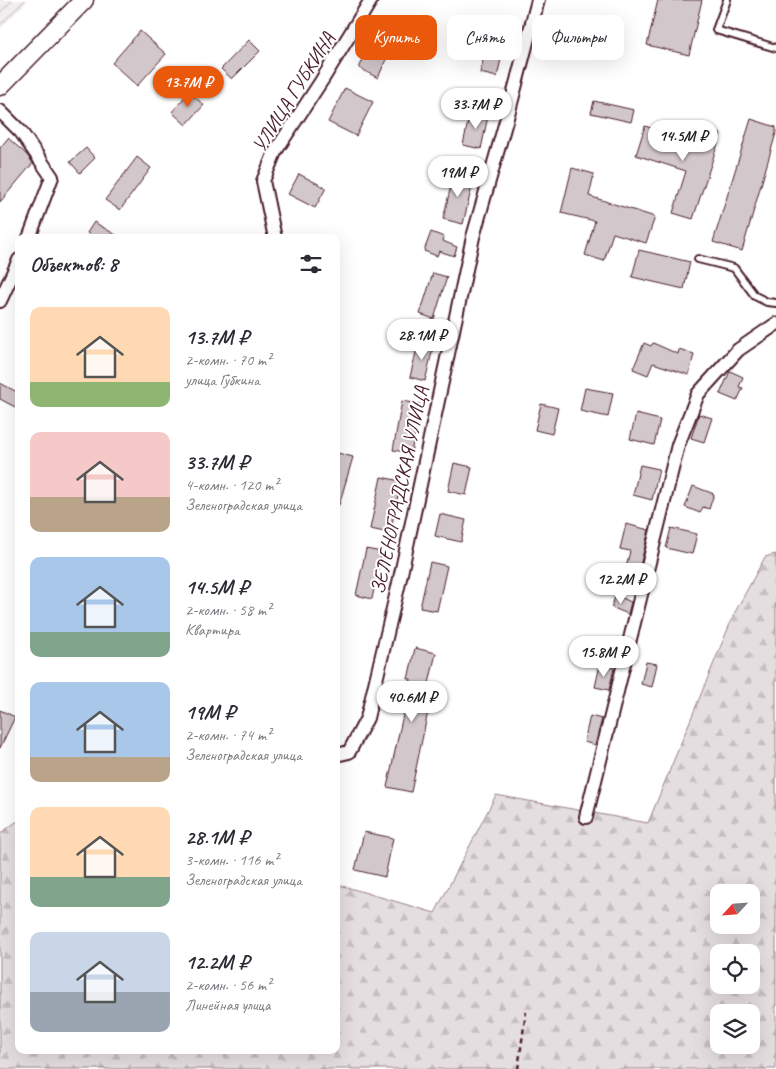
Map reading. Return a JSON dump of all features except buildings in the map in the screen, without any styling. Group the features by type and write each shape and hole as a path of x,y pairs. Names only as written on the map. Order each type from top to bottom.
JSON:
{"main road":[{"path":"0,86 84,0"}],"street":[{"name":"УЛИЦА ГУБКИНА","path":"274,234 263,181 275,152 371,0"},
{"name":"ЗЕЛЕНОГРАДСКАЯ УЛИЦА","path":"342,754 366,718 399,583 473,237 538,0"},
{"path":"0,111 21,132 52,177 31,234"},
{"path":"0,301 15,269"},
{"path":"586,817 678,445 698,394 738,350 776,324"}],"lane":[{"path":"727,0 716,30 776,48"},
{"path":"698,259 734,268 755,296 766,302 776,303"}],"path":[{"path":"518,1069 526,1012"}],"shaded area":[{"path":"0,0 28,0 0,29"}],"green space":[{"path":"776,554 776,1069 0,1069 0,834 15,823 15,1054 340,1054 340,885 435,913 496,795 648,823 734,614 765,557"}]}
